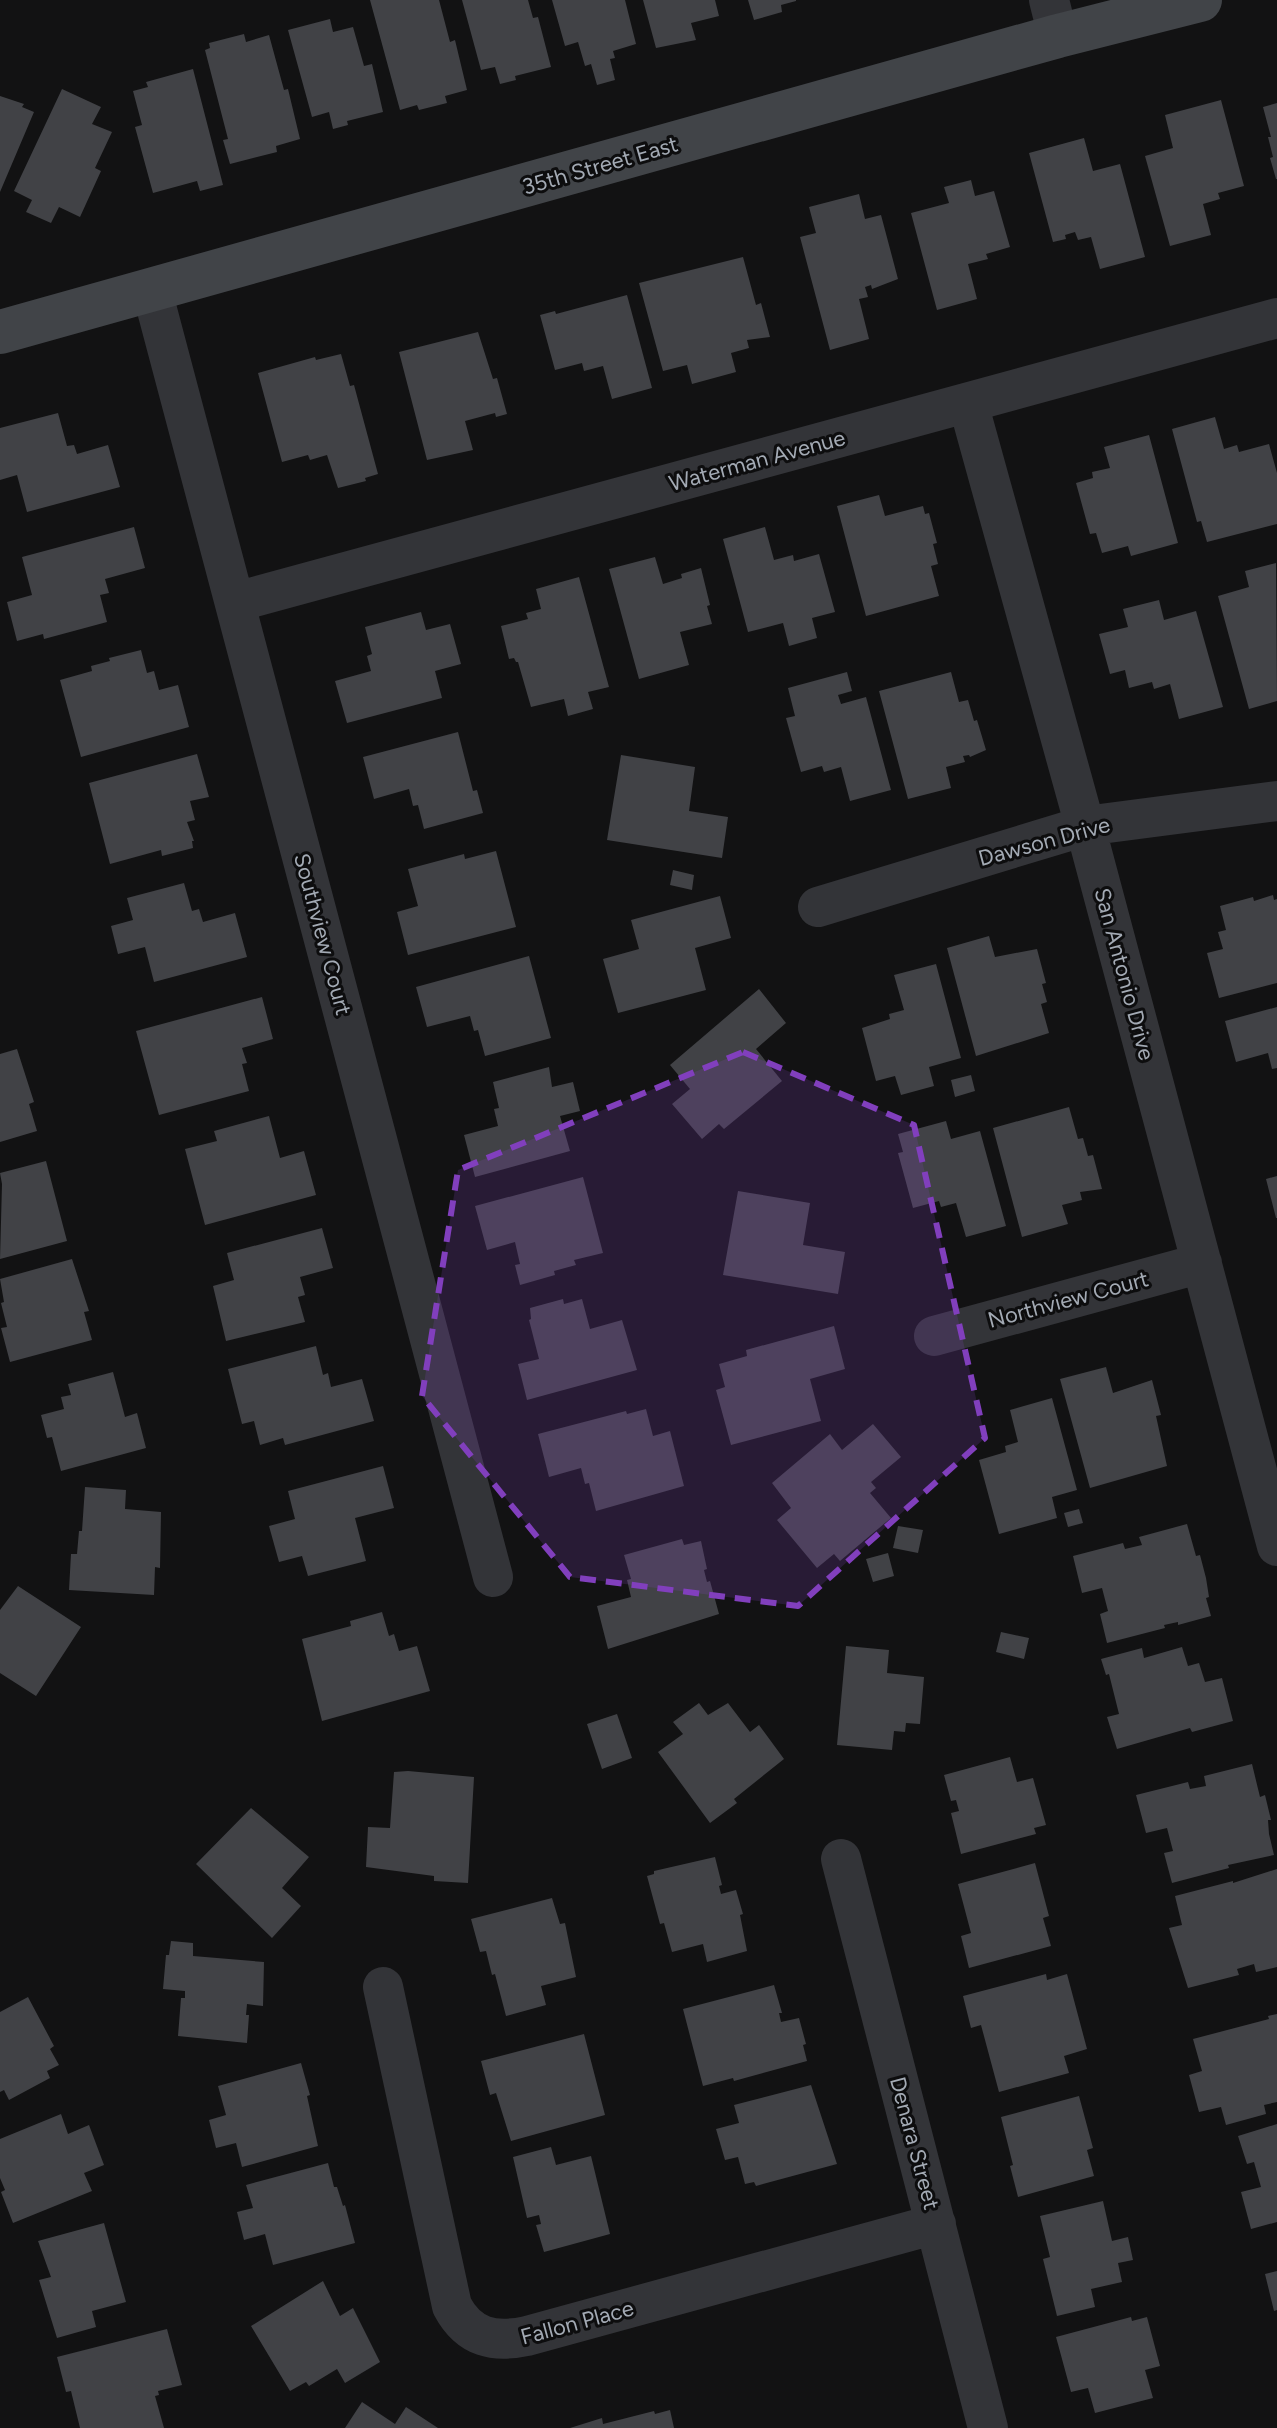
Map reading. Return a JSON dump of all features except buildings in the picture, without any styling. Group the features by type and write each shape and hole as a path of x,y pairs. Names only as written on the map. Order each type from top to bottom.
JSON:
{"street":[{"name":"35th Street East","path":"0,332 152,291 1053,18 1200,0"},
{"name":"Southview Court","path":"152,291 493,1577"},
{"name":"Waterman Avenue","path":"236,602 1277,318"},
{"name":"San Antonio Drive","path":"968,403 1085,826 1277,1546"},
{"name":"Dawson Drive","path":"818,907 1085,826 1277,801"},
{"name":"Northview Court","path":"934,1336 1202,1263"},
{"name":"Denara Street","path":"841,1859 988,2428"},
{"name":"Fallon Place","path":"383,1987 452,2306 473,2331 491,2339 506,2341 527,2336 936,2224"}],"highlighted area":[{"path":"743,1052 914,1125 985,1438 798,1606 570,1577 422,1396 458,1170"}]}
